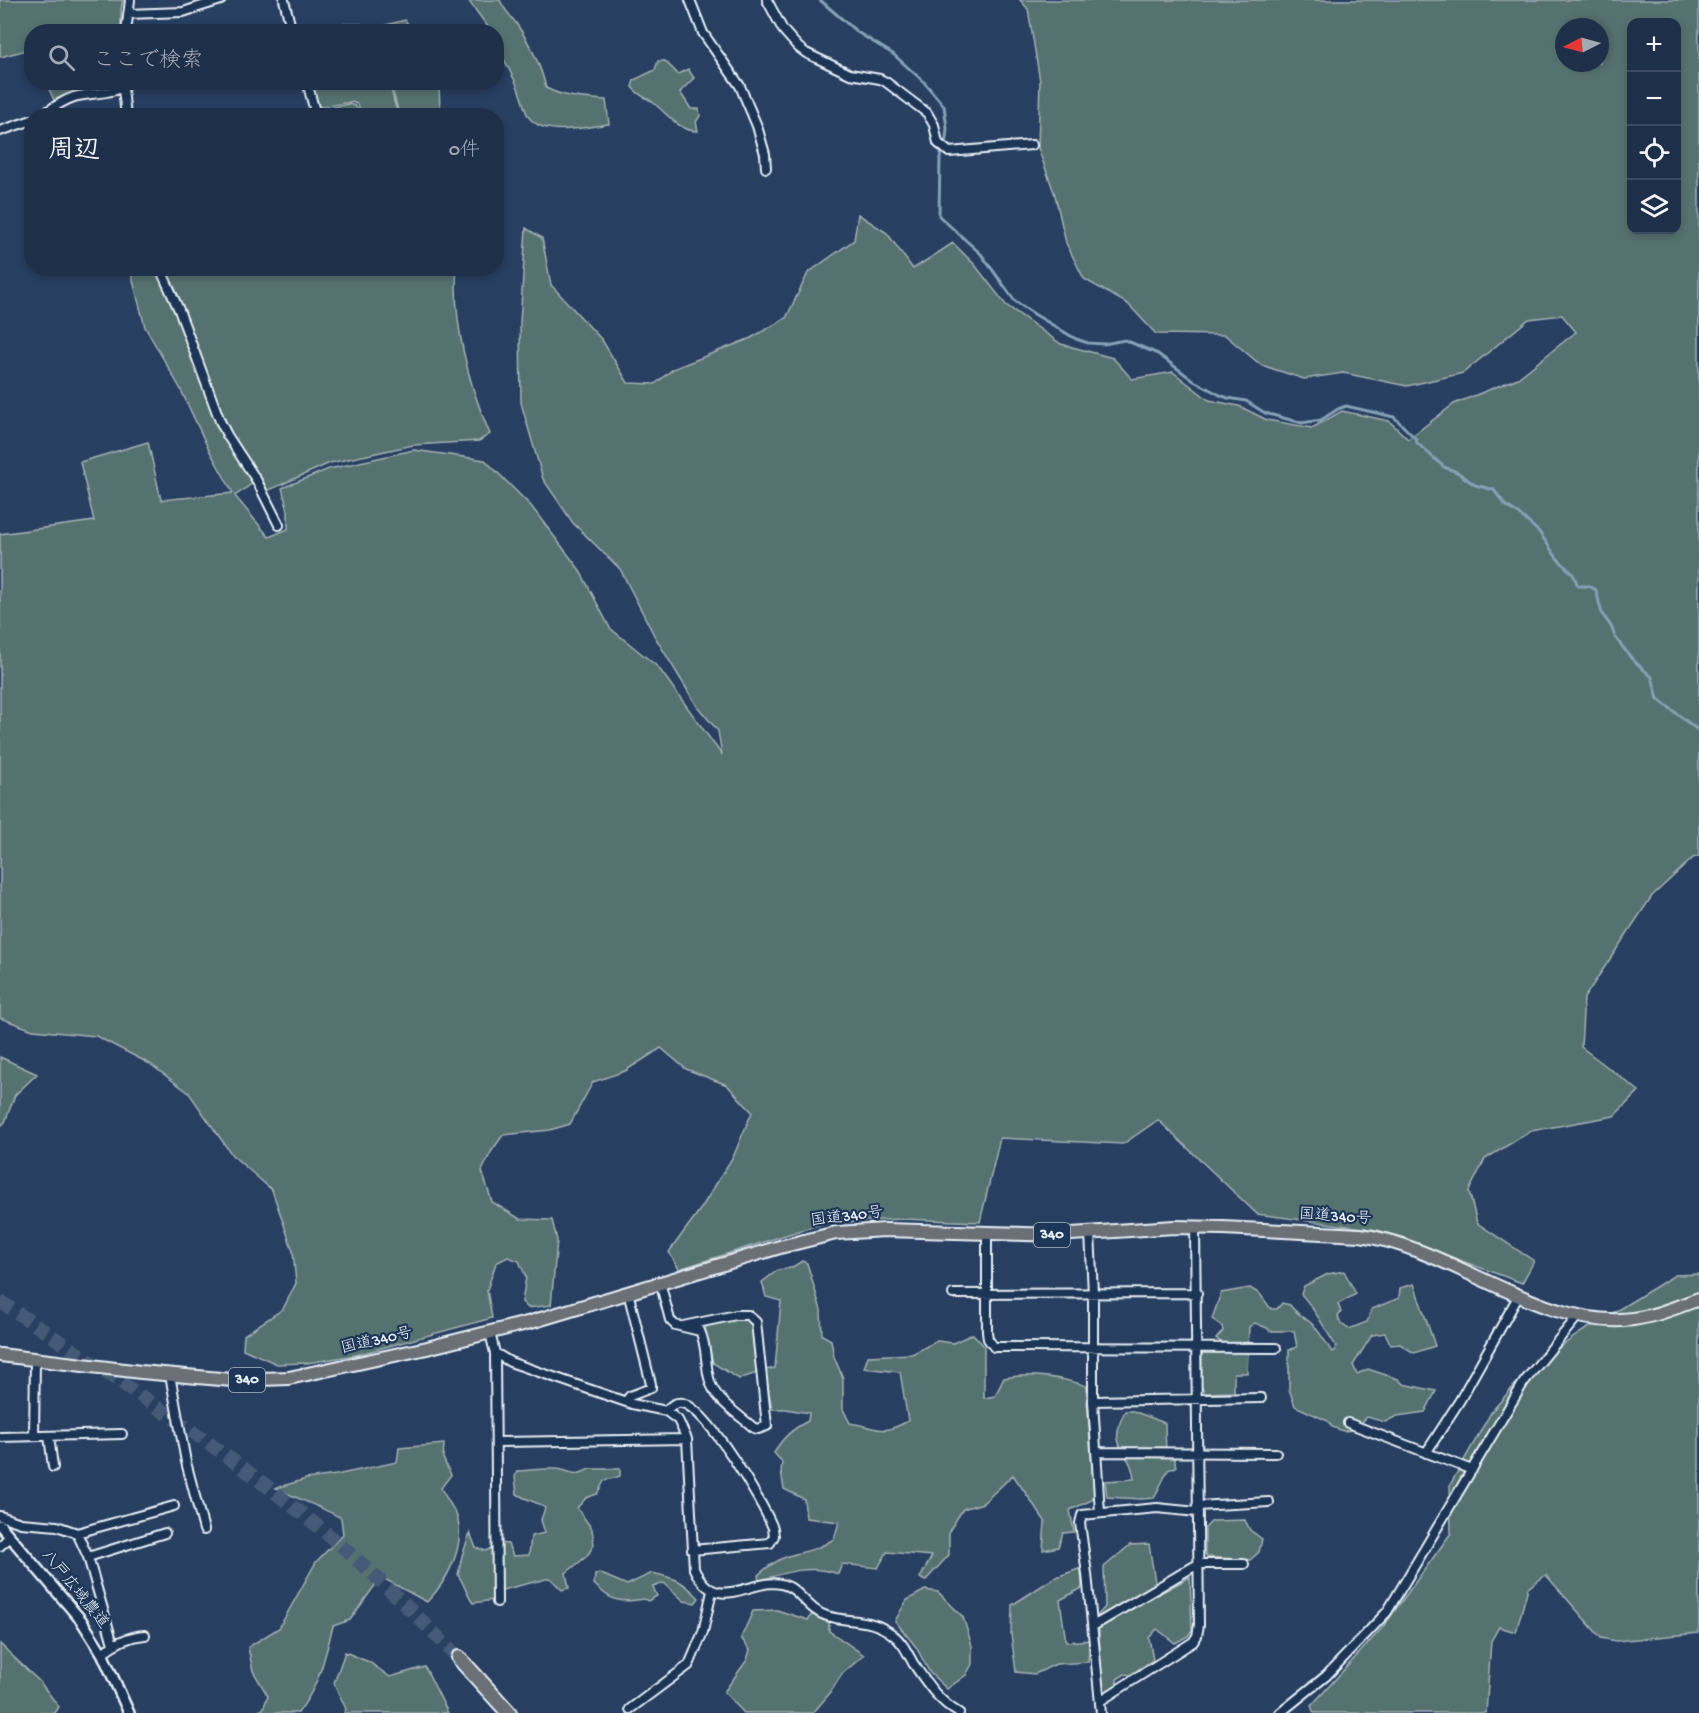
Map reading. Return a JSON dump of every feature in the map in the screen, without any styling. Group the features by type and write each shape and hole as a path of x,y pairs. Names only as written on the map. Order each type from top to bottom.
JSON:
{"highway":[{"name":"国道340号","path":"0,1354 170,1375 232,1380 289,1378 490,1333 789,1244 836,1233 885,1230 1058,1235 1195,1227 1324,1232 1382,1238 1406,1245 1519,1295 1578,1316 1631,1320 1651,1316 1699,1299"},
{"path":"459,1658 509,1713"}],"street":[{"path":"127,24 130,0"},
{"path":"128,14 183,12 221,0"},
{"path":"284,0 290,24"},
{"path":"690,0 703,33 740,86 757,126 765,154 766,168"},
{"path":"767,0 783,30 798,47 850,74 886,82 927,113 934,125 938,143 944,150 949,152 1032,145"},
{"path":"52,108 75,97 117,90"},
{"path":"123,90 125,108"},
{"path":"309,90 314,108"},
{"path":"0,131 24,123"},
{"path":"164,276 179,310 220,421 257,481 279,525"},
{"path":"1100,1701 1193,1642 1197,1636 1199,1625 1195,1227"},
{"path":"987,1233 988,1340 994,1347 1276,1348"},
{"path":"1090,1233 1093,1293 1093,1401 1100,1513"},
{"path":"660,1282 670,1320 675,1325 696,1328 703,1336 709,1380 717,1396 754,1428 767,1426 756,1322 748,1315 736,1315 683,1326"},
{"path":"626,1401 630,1395 651,1388 628,1292"},
{"path":"953,1294 1197,1293"},
{"path":"1426,1454 1460,1400 1519,1295"},
{"path":"1280,1713 1326,1676 1387,1612 1524,1382 1578,1316"},
{"path":"490,1333 495,1353 497,1602"},
{"path":"495,1353 510,1362 626,1401 666,1411 678,1420 687,1439 692,1550 694,1569 702,1583 712,1591 726,1593 767,1585 783,1585 792,1589 827,1616 872,1622 893,1635 903,1645 928,1686 942,1702 958,1713"},
{"path":"34,1436 35,1360"},
{"path":"170,1375 186,1462 204,1530"},
{"path":"1093,1401 1261,1398"},
{"path":"666,1411 669,1406 684,1403 707,1424 740,1467 773,1528 773,1540 770,1543 692,1550"},
{"path":"1348,1423 1472,1470"},
{"path":"0,1437 122,1434"},
{"path":"50,1436 53,1467"},
{"path":"496,1442 687,1439"},
{"path":"1096,1452 1276,1453"},
{"path":"1101,1713 1080,1523 1082,1515 1157,1508 1197,1509 1269,1502"},
{"path":"0,1516 21,1523 57,1526 77,1533 174,1506"},
{"name":"八戸広域農道","path":"0,1525 81,1620 102,1653 129,1713"},
{"path":"77,1533 88,1557 113,1644"},
{"path":"88,1557 165,1533"},
{"path":"0,1546 10,1536"},
{"path":"1093,1626 1198,1564 1244,1564"},
{"path":"630,1709 689,1665 703,1632 705,1613 712,1591"},
{"path":"102,1653 113,1644 145,1635"}],"green space":[{"path":"0,0 123,0 121,24 24,24 24,51 0,57"},
{"path":"468,0 500,0 530,46 546,88 568,96 606,100 609,124 564,130 542,127 533,122 527,114 504,58 504,24 486,24"},
{"path":"1020,0 1699,0 1699,856 1693,858 1652,896 1584,998 1581,1047 1639,1091 1614,1116 1531,1131 1485,1159 1469,1191 1477,1223 1534,1261 1522,1283 1378,1230 1257,1214 1158,1120 1123,1144 1000,1138 980,1222 903,1219 824,1223 679,1269 669,1252 702,1207 734,1155 752,1112 727,1085 686,1069 661,1048 625,1071 593,1082 570,1124 550,1130 503,1135 482,1171 492,1202 520,1219 552,1220 557,1240 551,1305 528,1308 522,1302 526,1277 519,1261 508,1257 496,1263 487,1290 492,1318 356,1355 307,1363 277,1364 243,1349 244,1335 283,1309 296,1283 293,1251 272,1190 232,1155 189,1093 150,1064 96,1036 33,1030 0,1018 0,534 94,521 80,462 148,442 161,500 233,493 208,448 180,388 145,327 132,276 457,276 457,310 464,353 475,395 490,434 479,441 413,445 330,463 267,491 260,478 235,496 269,537 288,529 288,511 282,488 329,469 414,450 485,460 531,506 579,569 610,628 658,667 722,755 718,731 697,706 655,637 620,569 573,523 543,479 521,403 520,323 526,228 542,238 551,285 602,340 628,383 655,384 673,369 751,338 786,318 808,273 854,240 858,214 887,233 913,269 953,243 975,265 1006,305 1061,344 1113,358 1132,379 1173,372 1209,400 1239,406 1267,420 1312,428 1342,411 1389,421 1408,439 1454,404 1518,378 1576,332 1562,315 1529,319 1463,373 1407,386 1343,373 1304,379 1261,365 1225,335 1156,334 1128,304 1084,279 1066,243 1055,195 1038,148 1040,81 1028,9"},
{"path":"405,20 408,24 390,24"},
{"path":"658,61 665,61 678,74 688,69 694,78 680,92 691,109 699,109 700,116 696,122 698,131 678,125 632,87 634,80 655,70"},
{"path":"49,90 84,90 74,92 54,100"},
{"path":"309,90 391,90 396,108 360,108 357,104 351,102 314,108"},
{"path":"393,90 439,90 440,108 397,108"},
{"path":"349,104 357,108 329,108"},
{"path":"0,1057 37,1074 15,1095 5,1122 0,1127"},
{"path":"802,1261 807,1263 821,1310 822,1335 831,1340 834,1357 843,1378 843,1409 850,1423 885,1430 908,1421 900,1372 864,1368 868,1356 912,1354 937,1341 953,1343 973,1334 984,1346 984,1398 995,1396 1004,1378 1045,1377 1086,1386 1094,1494 1092,1500 1070,1510 1074,1532 1063,1533 1058,1547 1043,1550 1045,1521 1013,1475 983,1503 963,1509 949,1531 949,1555 925,1581 920,1578 932,1556 887,1552 878,1568 842,1564 838,1574 808,1569 788,1572 759,1581 758,1575 776,1562 834,1539 839,1522 806,1518 804,1499 784,1489 782,1462 774,1453 788,1434 808,1421 809,1413 772,1409 765,1370 775,1368 781,1301 766,1297 762,1282 778,1270 791,1268"},
{"path":"1344,1271 1356,1294 1338,1304 1341,1312 1338,1317 1341,1324 1349,1329 1367,1322 1372,1309 1399,1298 1400,1288 1414,1284 1435,1346 1414,1353 1400,1344 1391,1345 1385,1333 1372,1335 1353,1365 1357,1374 1368,1369 1398,1379 1403,1384 1436,1391 1425,1412 1397,1416 1385,1422 1367,1417 1354,1430 1343,1431 1332,1427 1328,1421 1295,1406 1289,1389 1289,1350 1297,1347 1294,1331 1270,1331 1255,1323 1249,1327 1247,1373 1234,1373 1234,1392 1205,1393 1201,1386 1202,1353 1206,1350 1219,1350 1223,1343 1216,1339 1223,1331 1222,1326 1212,1319 1221,1293 1250,1288 1260,1294 1271,1309 1277,1309 1282,1303 1290,1305 1315,1327 1332,1352 1335,1351 1336,1346 1316,1313 1301,1294 1304,1286 1328,1274"},
{"path":"1699,1274 1699,1633 1616,1641 1601,1638 1546,1575 1528,1588 1516,1632 1499,1627 1491,1641 1486,1713 1314,1713 1311,1706 1383,1627 1451,1533 1450,1485 1492,1411 1529,1369 1580,1333 1675,1275"},
{"path":"738,1319 748,1320 753,1327 757,1373 739,1379 713,1363 705,1329 707,1325"},
{"path":"1125,1411 1133,1411 1165,1423 1166,1456 1174,1457 1176,1467 1168,1470 1154,1498 1107,1497 1105,1481 1134,1479 1132,1469 1119,1442 1118,1434"},
{"path":"444,1444 443,1458 451,1475 441,1488 456,1514 459,1540 448,1574 434,1594 427,1602 381,1577 350,1620 333,1626 316,1682 298,1713 255,1713 263,1709 268,1696 253,1671 248,1647 279,1628 316,1562 343,1534 341,1518 276,1488 306,1479 397,1462 399,1448"},
{"path":"558,1469 576,1474 590,1469 620,1469 620,1476 604,1481 597,1494 586,1498 577,1508 592,1529 594,1545 587,1556 566,1573 569,1588 562,1590 550,1578 502,1590 493,1600 473,1603 458,1575 470,1533 476,1548 486,1551 500,1543 508,1544 513,1556 529,1555 531,1536 545,1533 541,1520 545,1508 517,1494 515,1477 517,1471"},
{"path":"1245,1520 1250,1530 1262,1539 1259,1552 1250,1560 1207,1557 1205,1528 1212,1521"},
{"path":"1149,1544 1157,1595 1190,1577 1192,1630 1188,1636 1175,1643 1157,1629 1149,1638 1153,1660 1130,1675 1125,1674 1117,1679 1117,1687 1106,1693 1102,1690 1098,1615 1105,1607 1104,1567 1130,1545"},
{"path":"1081,1568 1082,1588 1060,1600 1066,1642 1090,1640 1088,1662 1056,1664 1035,1674 1016,1672 1011,1634 1012,1605 1054,1578"},
{"path":"599,1573 627,1585 652,1573 661,1575 688,1587 699,1598 695,1603 684,1601 664,1583 653,1587 657,1596 648,1601 644,1599 617,1600 594,1584 595,1575"},
{"path":"925,1590 938,1592 963,1617 972,1646 972,1664 966,1675 947,1689 930,1673 916,1647 895,1621 907,1600"},
{"path":"777,1610 808,1620 812,1614 829,1622 829,1631 864,1655 842,1674 813,1713 744,1713 724,1692 747,1660 750,1650 741,1638 753,1611"},
{"path":"0,1644 40,1682 59,1707 55,1713 0,1713"},
{"path":"345,1652 369,1662 390,1677 425,1667 448,1713 344,1713 346,1709 334,1683"}],"waterway":[{"path":"820,0 857,32 893,54 924,82 944,106 947,128 940,157 939,216 981,254 1015,301 1076,339 1088,343 1104,344 1125,340 1158,354 1194,381 1220,395 1246,401 1265,413 1302,423 1321,420 1346,406 1394,417 1416,439 1417,443 1444,467 1457,472 1475,485 1494,490 1505,505 1539,532 1557,558 1573,574 1578,586 1589,586 1596,590 1602,614 1611,626 1615,637 1632,659 1652,677 1658,699 1699,731"}],"tunnel":[{"path":"0,1301 155,1406 268,1487 365,1567 459,1658"}]}
